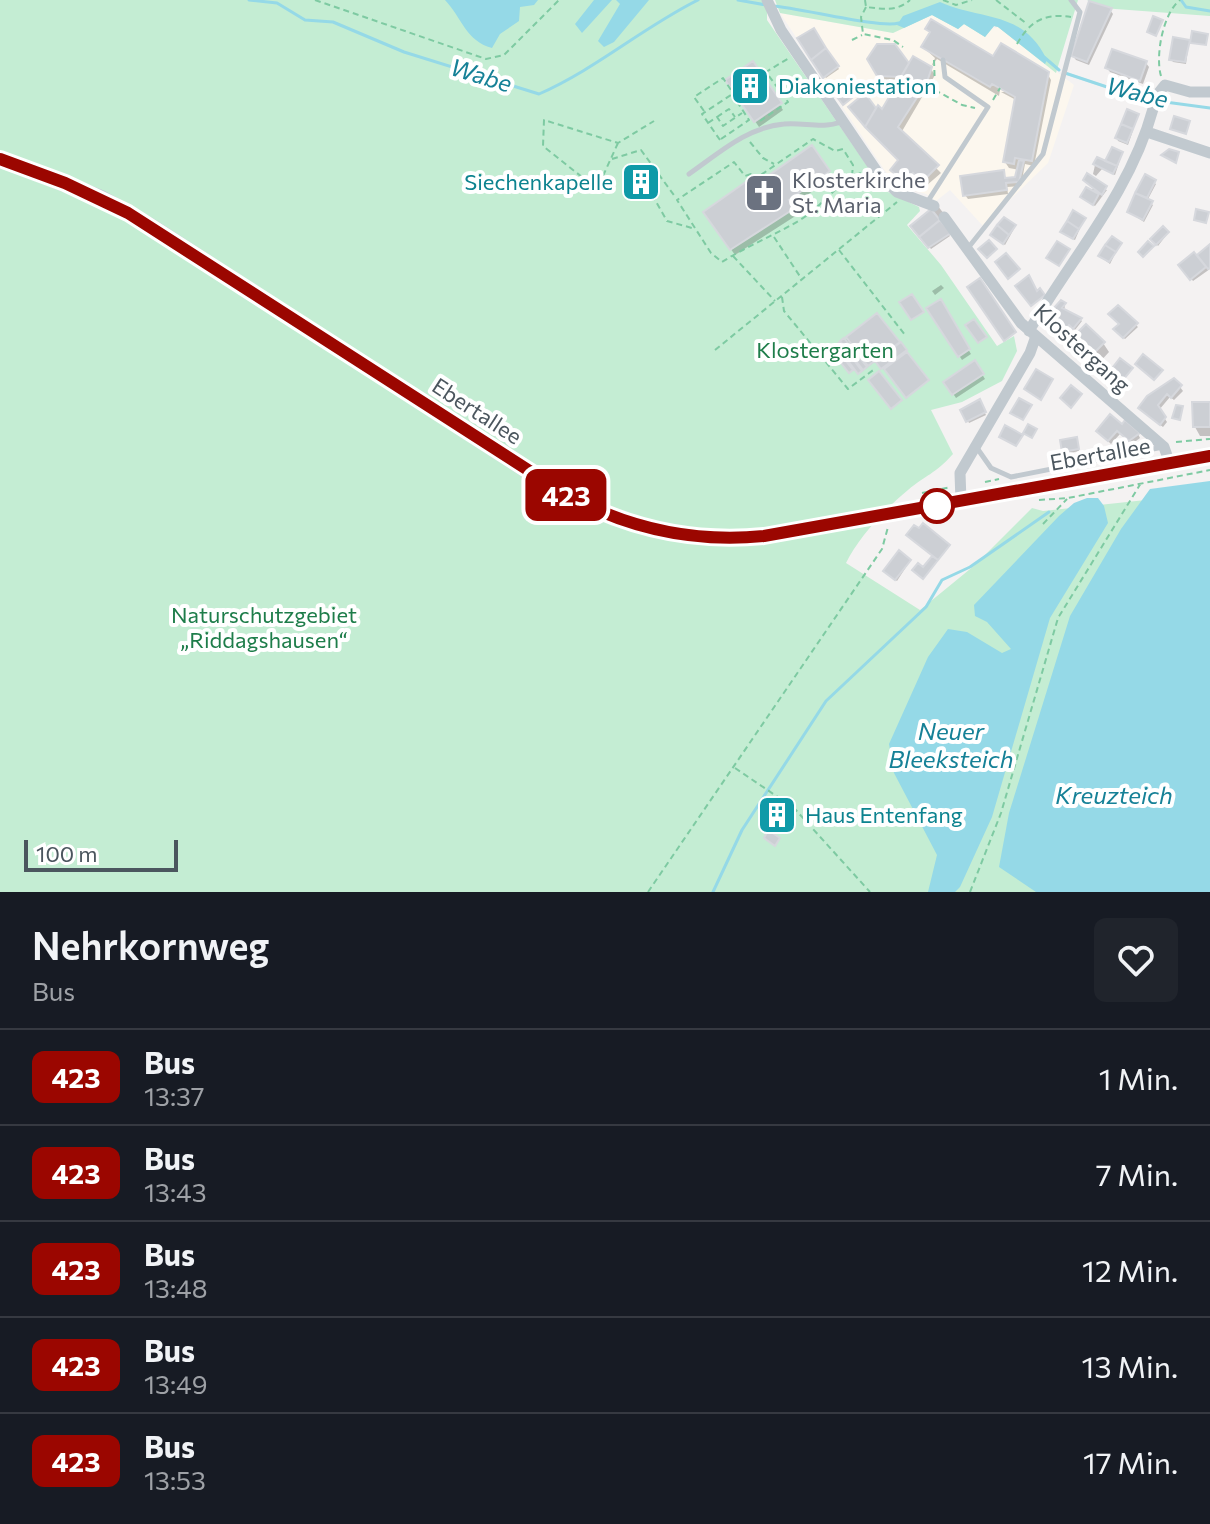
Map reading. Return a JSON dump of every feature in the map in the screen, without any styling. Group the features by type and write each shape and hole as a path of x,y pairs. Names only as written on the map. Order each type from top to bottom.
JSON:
{"main road":[{"name":"Ebertallee","path":"0,159 101,198 152,227 551,486 608,516 665,533 725,538 774,535 1210,456"}],"street":[{"path":"769,4 796,53 873,167 890,187 905,197 931,204"},
{"path":"1161,90 1210,92"},
{"path":"961,501 960,473 1030,353 1032,334 1106,215 1147,132 1153,109"},
{"path":"1147,132 1210,153"},
{"name":"Klostergang","path":"944,217 1032,334 1164,447 1170,464"}],"lane":[{"path":"967,249 1043,154 1078,20 1079,8 1071,0"},
{"path":"931,204 988,107 945,77 943,60"},
{"path":"689,174 755,130 784,124 832,126 842,121"},
{"path":"976,445 991,468 1011,477 1164,447"}],"path":[{"path":"315,0 486,59 504,55 559,0"},
{"path":"863,34 860,26 865,0"},
{"path":"866,7 892,9 910,0"},
{"path":"943,0 956,5 972,0"},
{"path":"996,0 1028,25"},
{"path":"1161,90 1157,62 1175,4 1180,0"},
{"path":"1017,44 1028,25 1055,16 1078,20"},
{"path":"852,40 863,34 893,40 903,47"},
{"path":"762,75 796,53"},
{"path":"934,60 935,90"},
{"path":"755,130 755,124 788,102 766,72"},
{"path":"705,112 694,97 723,78 749,120 720,140"},
{"path":"926,85 962,105 988,107 1000,88"},
{"path":"726,148 702,114 733,94"},
{"path":"708,123 729,109 736,118"},
{"path":"717,117 723,126 743,112"},
{"path":"618,143 544,120 543,146 597,189 618,143 654,121"},
{"path":"746,135 763,158 776,165"},
{"path":"677,200 734,162 745,176 751,174 755,179 813,139 835,151 843,149 853,165 852,176"},
{"path":"611,159 641,150 716,260 722,262 811,212 840,182 873,167"},
{"path":"647,186 667,221 695,228"},
{"path":"715,350 905,197"},
{"path":"772,235 801,279"},
{"path":"839,250 905,335"},
{"path":"732,255 775,301 781,303 848,389 876,368"},
{"path":"781,303 784,294"},
{"path":"1164,447 1179,441 1210,439"},
{"path":"1034,498 1040,501 1068,498 1210,470"},
{"path":"970,892 1001,813 1058,618 1141,483"},
{"path":"1043,524 1068,498"},
{"path":"648,892 799,666 882,549 888,532 886,515"},
{"path":"734,767 794,808 870,892"}],"shaded area":[{"path":"780,13 893,33 932,15 958,29 964,24 991,29 998,27 1074,85 1048,163 983,226 950,190 936,201 926,194 901,187 885,171"}],"green space":[{"path":"0,0 767,0 767,20 876,179 888,192 919,207 920,211 907,225 941,265 997,346 1014,336 1017,351 1002,381 962,402 931,410 953,454 882,514 846,563 920,610 975,565 1032,508 1043,511 1155,499 1210,892 0,892"},
{"path":"775,0 1078,0 1056,73 998,27 994,26 985,37 964,24 958,29 932,15 893,33 780,13"},
{"path":"1087,0 1210,0 1210,16 1102,8"}],"water":[{"path":"445,0 538,0 534,5 520,7 519,21 500,34 492,48 470,34"},
{"path":"594,0 612,0 582,33 575,24"},
{"path":"616,0 649,0 614,42 604,47 598,41 620,4"},
{"path":"940,2 1014,25 1037,44 1047,60 1045,64 998,27 994,26 985,37 964,24 958,29 932,15 904,28 897,25 903,16"},
{"name":"Kreuzteich","path":"1210,481 1210,892 1036,892 999,867 1009,813 1070,616 1121,529 1150,489"},
{"name":"Neuer Bleeksteich","path":"1098,498 1104,506 1108,523 1050,618 992,817 960,887 955,892 928,892 937,855 894,773 889,744 928,657 948,629 967,632 1002,653 1011,649 987,622 975,616 974,605 1059,516 1074,503"}],"building":[{"path":"1089,1 1112,8 1087,62 1071,56"},
{"path":"1153,16 1163,20 1156,36 1147,32"},
{"path":"931,19 993,56 1001,43 1049,72 1032,161 1015,158 1014,164 1003,162 1015,97 992,84 990,87 921,47 930,32 925,29"},
{"path":"814,28 826,48 811,60 797,38"},
{"path":"1192,31 1208,34 1206,45 1190,43"},
{"path":"1173,37 1190,40 1185,62 1169,60"},
{"path":"877,44 895,44 909,63 901,77 877,76 867,59"},
{"path":"826,48 839,66 823,78 811,60"},
{"path":"1112,49 1147,61 1140,81 1105,68"},
{"path":"913,56 932,67 927,82 898,127 939,165 922,182 913,173 905,182 890,170 898,160 865,127 878,105 882,109"},
{"name":"Diakoniestation","path":"753,61 782,103 754,122 725,80"},
{"path":"838,83 852,98 843,105 831,89"},
{"path":"865,93 876,108 865,127 848,107"},
{"path":"1127,109 1139,114 1133,129 1121,124"},
{"path":"1174,116 1190,121 1186,134 1170,129"},
{"path":"1121,124 1133,129 1127,143 1115,138"},
{"name":"Klosterkirche St. Maria","path":"812,145 830,171 789,200 795,208 730,250 703,212 747,181 752,187"},
{"path":"1112,147 1123,152 1117,166 1105,161"},
{"path":"1169,149 1179,152 1176,163 1161,155"},
{"path":"1097,157 1117,166 1113,174 1093,164"},
{"path":"1019,160 1024,161 1019,182 1006,183 1007,190 963,196 960,176 1004,170 1005,178 1015,177"},
{"name":"Siechenkapelle","path":"644,173 651,183 639,191 632,181"},
{"path":"1087,173 1107,186 1102,195 1083,180"},
{"path":"1145,174 1156,180 1147,198 1135,193"},
{"path":"1086,187 1099,194 1093,205 1080,197"},
{"path":"1135,193 1153,201 1143,220 1127,212"},
{"path":"931,209 940,220 919,237 910,226"},
{"path":"1196,209 1209,212 1206,223 1194,220"},
{"path":"1073,210 1086,218 1079,229 1067,221"},
{"path":"1004,217 1016,225 1009,235 997,225"},
{"path":"940,220 951,233 928,248 919,237"},
{"path":"1067,221 1079,229 1073,239 1060,232"},
{"path":"997,225 1009,235 1003,244 990,235"},
{"path":"1163,226 1169,232 1156,245 1150,239"},
{"path":"1112,236 1122,243 1116,252 1105,245"},
{"path":"989,240 997,249 987,258 978,249"},
{"path":"1057,241 1070,249 1059,266 1046,258"},
{"path":"1148,241 1154,246 1143,257 1138,252"},
{"path":"1210,244 1210,268 1208,269 1197,255"},
{"path":"1105,245 1116,252 1109,262 1098,256"},
{"path":"1194,252 1206,267 1190,280 1178,265"},
{"path":"1006,253 1020,269 1008,279 995,262"},
{"path":"1029,275 1037,291 1040,288 1045,295 1031,306 1015,286"},
{"path":"980,278 1016,332 1004,341 967,287"},
{"path":"912,294 924,312 911,320 899,302"},
{"path":"941,299 970,349 958,357 926,308"},
{"path":"1061,300 1066,303 1062,308 1082,318 1073,329 1069,325 1065,331 1051,320 1056,314 1052,310"},
{"path":"1118,305 1138,323 1123,338 1113,329 1119,324 1108,314"},
{"path":"877,313 900,342 868,366 846,337"},
{"path":"974,319 987,337 978,343 965,325"},
{"path":"1086,324 1105,342 1092,355 1073,337"},
{"path":"844,338 867,367 863,370 840,341"},
{"path":"840,342 862,371 858,374 836,345"},
{"path":"901,342 907,350 881,369 875,361"},
{"path":"833,345 853,370 849,373 829,348"},
{"path":"907,352 929,380 906,398 884,369"},
{"path":"1143,354 1163,370 1154,380 1135,364"},
{"path":"1120,358 1133,368 1118,386 1106,376"},
{"path":"975,360 984,374 952,395 943,382"},
{"path":"1036,369 1053,379 1041,400 1024,389"},
{"path":"879,371 902,400 891,409 868,380"},
{"path":"1174,378 1182,385 1171,398 1167,394 1158,405 1166,417 1160,425 1138,408 1147,396"},
{"path":"1071,385 1082,394 1071,408 1060,398"},
{"path":"1019,398 1032,405 1023,420 1010,413"},
{"path":"980,399 986,412 966,422 960,410"},
{"path":"1192,402 1210,402 1210,427 1193,427"},
{"path":"1176,405 1183,406 1180,420 1172,418"},
{"path":"1110,414 1122,424 1125,420 1140,433 1129,441 1117,431 1108,441 1096,431"},
{"path":"1028,424 1037,429 1032,438 1023,433"},
{"path":"1005,425 1023,435 1016,446 999,437"},
{"path":"1077,437 1079,449 1062,452 1060,440"},
{"path":"923,523 950,545 938,560 906,535 914,525 919,528"},
{"path":"899,550 911,560 895,580 883,571"},
{"path":"932,556 938,560 923,579 912,570 918,563 923,567"},
{"name":"Haus Entenfang","path":"774,800 791,811 780,829 763,819"},
{"path":"768,830 780,838 775,846 764,838"}],"waterway":[{"name":"Wabe","path":"249,0 277,3 305,20 333,22 404,52 539,94 580,73 698,0"},
{"name":"Wabe","path":"738,0 766,5"},
{"path":"1181,0 1186,7 1210,11"},
{"name":"Wabe","path":"773,6 876,23 899,23"},
{"name":"Wabe","path":"1044,57 1059,70"},
{"name":"Wabe","path":"1065,73 1143,99 1210,108"},
{"path":"713,892 742,830 826,701 926,607 942,580 970,567 1049,512"}],"bus line":[{"name":"423","path":"0,159 101,198 128,213 567,495 608,516 665,533 705,538 764,536 1210,456"}],"place":[{"name":"Diakoniestation","path":"750,86"},
{"name":"Siechenkapelle","path":"641,182"},
{"name":"Klosterkirche St. Maria","path":"764,193"},
{"name":"Haus Entenfang","path":"777,815"}],"park label":[{"name":"Klostergarten","path":"825,350"},
{"name":"Naturschutzgebiet „Riddagshausen“","path":"264,628"}]}
